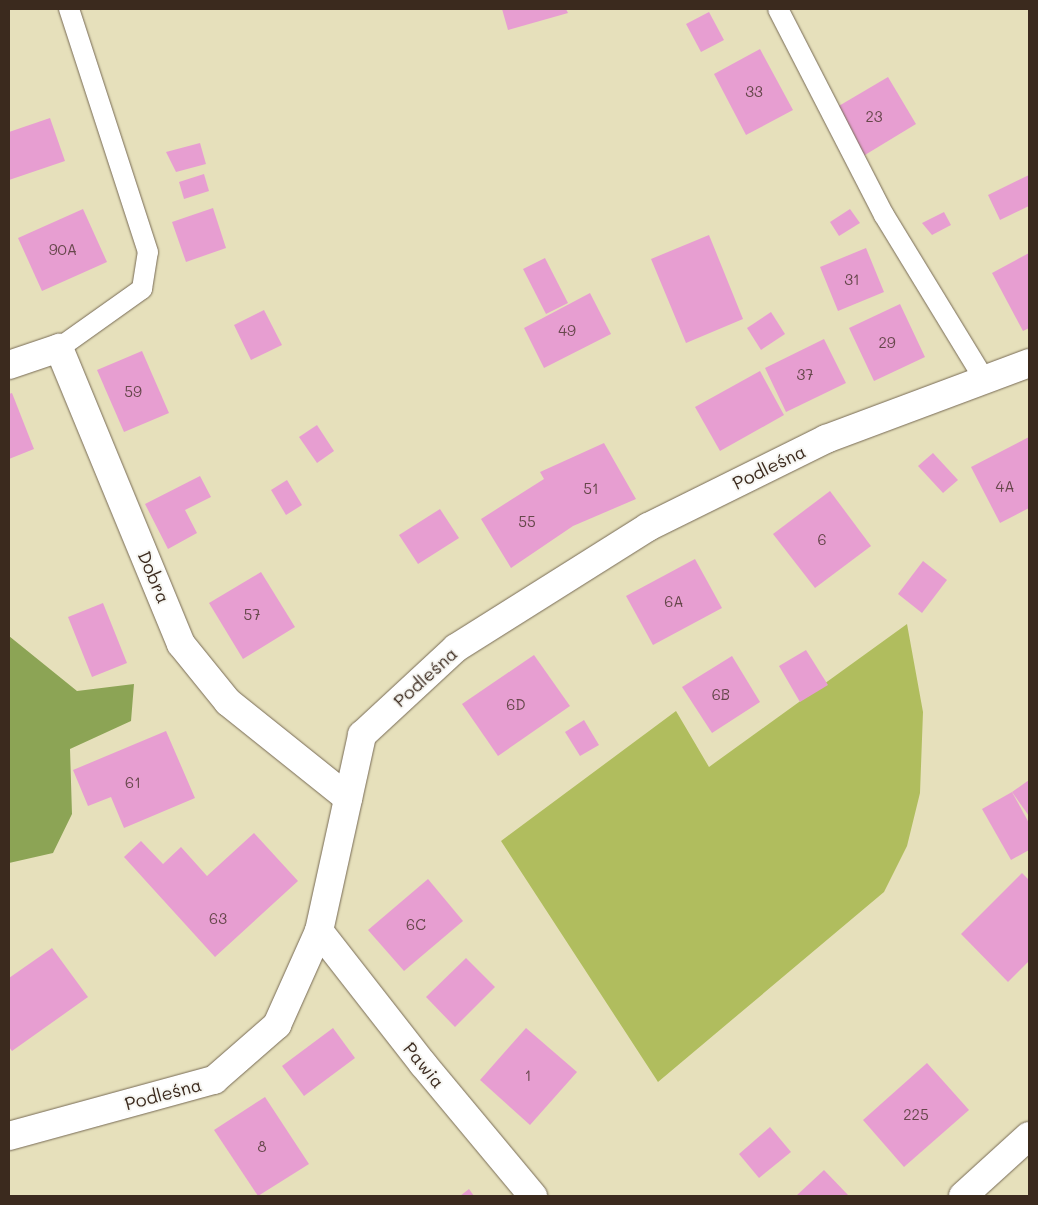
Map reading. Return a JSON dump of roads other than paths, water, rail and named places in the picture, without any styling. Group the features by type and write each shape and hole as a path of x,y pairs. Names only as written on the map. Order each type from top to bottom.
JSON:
{"street":[{"path":"9,365 59,348"},
{"name":"Dobra","path":"59,348 181,644 228,702 348,798"},
{"name":"Podleśna","path":"9,1136 214,1080 277,1025 319,931 362,735 456,648 648,527 826,439 1029,363"},
{"name":"Pawia","path":"319,931 422,1064 532,1196"},
{"path":"963,1196 1029,1136"}],"lane":[{"path":"59,348 142,289 148,252 69,9"},
{"path":"778,9 884,215 984,379"}]}
